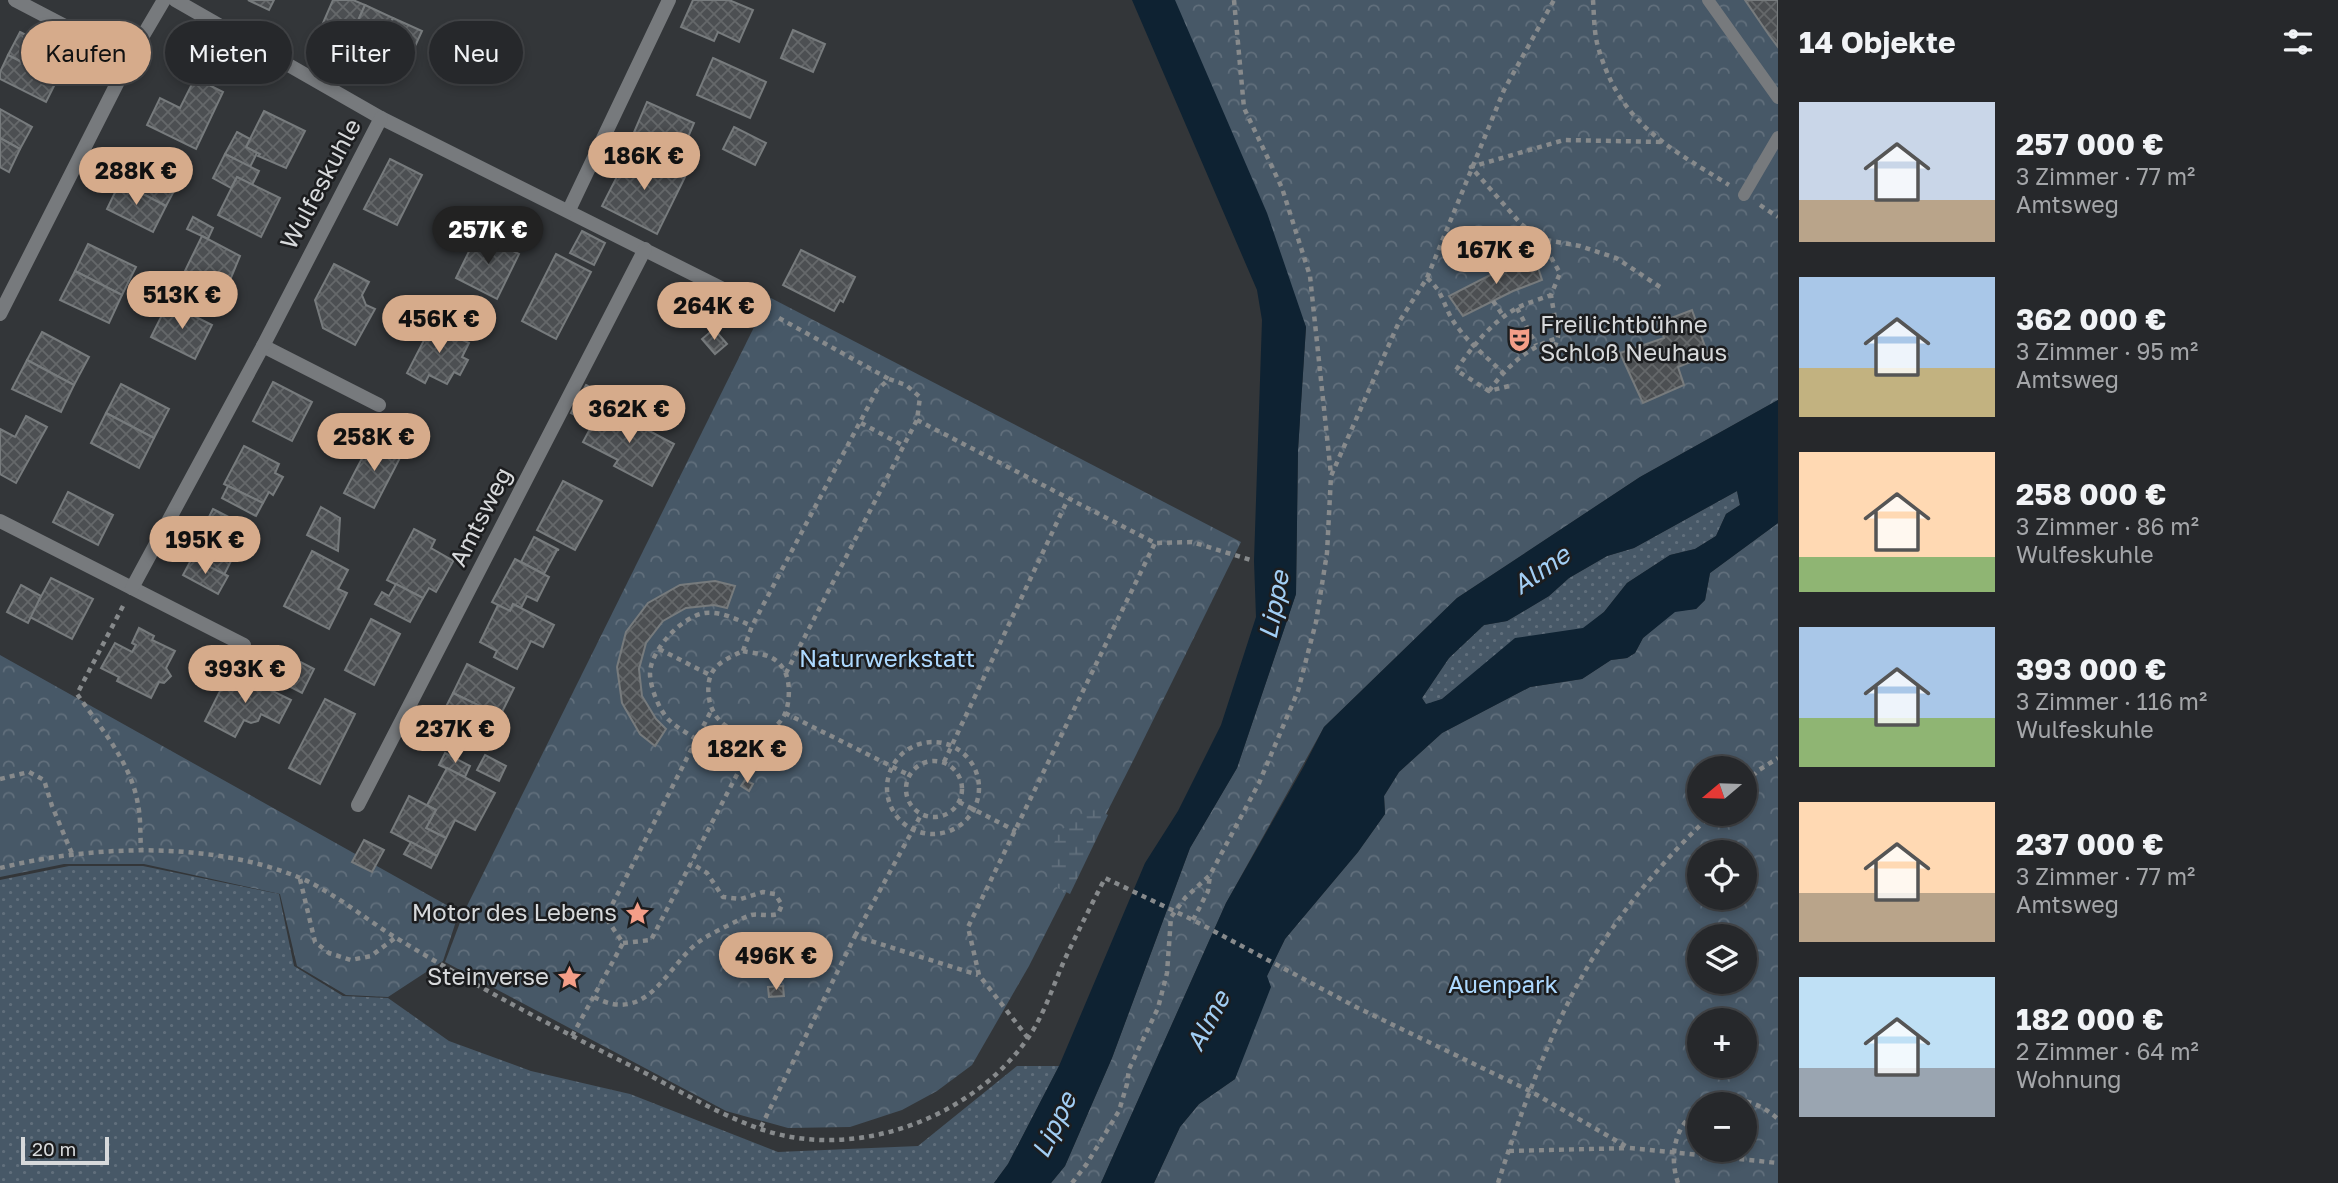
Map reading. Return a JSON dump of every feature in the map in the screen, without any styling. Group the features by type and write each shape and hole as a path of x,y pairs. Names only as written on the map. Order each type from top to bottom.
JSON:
{"street":[{"path":"15,0 55,21"},
{"path":"151,23 164,0"},
{"path":"175,0 382,118 763,309"},
{"path":"569,210 669,0"},
{"path":"0,314 118,84"},
{"name":"Wulfeskuhle","path":"132,588 382,118"},
{"name":"Amtsweg","path":"358,805 645,249"},
{"path":"263,346 379,405"},
{"path":"0,521 244,646"}],"lane":[{"path":"1707,0 1778,98"},
{"path":"1744,195 1778,137"}],"path":[{"path":"1072,1183 1119,1111 1129,1069 1158,1008 1167,973 1171,917 1185,898 1210,875 1259,783 1298,691 1316,622 1327,553 1331,476 1310,276 1282,188 1244,108 1234,0"},
{"path":"1331,476 1399,322 1427,278 1504,90 1555,0"},
{"path":"1592,0 1597,42 1613,89 1633,117 1661,142 1778,217"},
{"path":"1471,167 1564,140 1661,142"},
{"path":"1471,167 1521,224 1540,239 1560,273 1551,295 1559,337 1552,356"},
{"path":"1540,239 1580,246 1616,258 1660,287"},
{"path":"1427,278 1439,288 1448,314 1459,329 1502,372"},
{"path":"1509,386 1489,391 1456,370 1474,345 1504,317 1517,308 1551,295"},
{"path":"1493,301 1504,317"},
{"path":"1517,308 1536,345"},
{"path":"763,309 906,386 920,397 917,420 786,673"},
{"path":"1489,391 1502,372 1536,345 1559,337"},
{"path":"743,651 752,626 877,390 889,379"},
{"path":"917,420 1155,544 1192,542 1254,561"},
{"path":"861,423 904,446"},
{"path":"944,762 1068,499"},
{"path":"1028,1038 979,975 968,927 1155,544"},
{"path":"132,588 77,694 106,734 124,766 138,803 141,849"},
{"path":"696,739 668,719 656,697 650,673 659,649 670,634 686,620 706,613 729,616 752,626"},
{"path":"659,649 709,675"},
{"path":"623,943 608,921 612,905 711,711 709,675 722,661 743,651 771,657 786,673 791,691 785,713 773,729 743,734 729,730 711,711"},
{"path":"785,713 909,775"},
{"path":"623,943 651,940 759,733"},
{"path":"929,742 952,746 967,757 977,773 979,792 974,810 960,826 941,834 920,833 902,824 890,807 886,787 891,767 907,749 929,742"},
{"path":"1757,774 1778,758"},
{"path":"931,760 944,762 957,772 962,787 959,802 951,811 939,816 927,816 916,810 908,800 906,788 909,775 918,765 931,760"},
{"path":"0,779 29,772 44,780 73,856"},
{"path":"959,802 1016,831"},
{"path":"761,1127 855,936 922,813"},
{"path":"1498,1183 1530,1091 1566,1007 1607,936 1678,845 1699,826"},
{"path":"0,868 34,859 141,849 214,855 251,862 300,878 395,937 572,1036 725,1115 788,1136 846,1140 896,1131 946,1110 987,1080 1028,1038 1105,878 1193,920 1356,1007 1530,1091 1629,1148"},
{"path":"594,997 603,1002 618,1004 638,1001 663,983 705,937 753,914 767,917 778,914 782,905 775,894 763,892 741,899 723,897 707,873 691,863"},
{"path":"1193,920 1208,891 1210,875"},
{"path":"300,878 315,942 330,953 351,960 371,956 395,937"},
{"path":"855,936 979,975"},
{"path":"572,1036 623,943"},
{"path":"1757,1104 1778,1119"},
{"path":"1678,1183 1673,1170 1673,1154 1676,1139 1687,1120"},
{"path":"1509,1151 1629,1148 1778,1163"}],"green space":[{"path":"1174,0 1778,0 1778,400 1640,477 1457,598 1324,727 1226,903 1101,1183 1051,1183 1065,1166 1112,1058 1190,848 1237,768 1296,594 1298,450 1306,327"},
{"name":"Naturwerkstatt","path":"769,297 1241,542 1029,966 972,1065 937,1091 902,1110 850,1127 788,1128 726,1111 445,962 464,912"},
{"path":"1737,491 1740,505 1726,514 1716,536 1695,549 1670,555 1627,583 1604,612 1583,629 1476,672 1442,699 1426,705 1422,698 1449,658 1484,625 1507,621 1549,596 1569,578 1607,556 1634,548"},
{"name":"Auenpark","path":"1778,523 1778,1183 1154,1183 1180,1127 1199,1104 1235,1079 1267,976 1285,939 1358,852 1385,814 1384,796 1399,772 1442,733 1530,687 1582,679 1611,660 1627,658 1635,653 1643,638 1675,611 1696,609 1705,600 1710,573"},
{"path":"0,655 459,912 443,961 388,997 346,995 297,966 280,894 144,864 64,864 0,877"},
{"path":"1094,808 1108,815 1070,894 1056,887 1048,861 1058,832"},
{"path":"69,866 143,866 279,894 294,966 343,996 388,998 449,1041 531,1071 630,1094 778,1152 918,1146 1017,1066 1059,1066 1008,1164 994,1183 0,1183 0,880"}],"water":[{"name":"Lippe","path":"1132,0 1175,0 1267,213 1306,327 1298,450 1296,594 1237,768 1190,848 1112,1058 1065,1166 1051,1183 994,1183 1008,1164 1059,1066 1145,863 1178,811 1221,725 1256,617 1254,561 1262,320 1257,290"},
{"path":"641,389 666,403 658,418 632,403"},
{"name":"Alme","path":"1778,400 1778,523 1710,573 1705,600 1696,609 1675,612 1643,638 1635,653 1627,658 1611,660 1582,679 1530,687 1442,733 1399,772 1384,796 1385,814 1358,852 1285,939 1267,976 1271,987 1235,1079 1199,1104 1180,1127 1154,1183 1101,1183 1226,903 1324,727 1457,598 1640,477","holes":["1737,491 1740,505 1726,514 1716,536 1695,549 1670,555 1627,583 1604,612 1583,628 1515,638 1442,699 1426,704 1422,698 1449,658 1484,625 1507,621 1549,596 1569,578 1607,556 1634,548"]}],"building":[{"path":"248,0 274,0 269,10"},
{"path":"333,0 353,0 365,5 358,21 324,21"},
{"path":"693,0 729,0 753,10 739,42 718,32 714,41 681,27"},
{"path":"1745,0 1778,0 1778,47 1769,35"},
{"path":"365,5 393,18 392,21 358,21"},
{"path":"415,28 422,31 415,46"},
{"path":"793,30 825,44 813,72 781,58"},
{"path":"20,32 21,32 21,62 8,55"},
{"path":"8,55 21,62 21,84 55,84 46,102 0,79 0,72"},
{"path":"713,58 766,82 750,118 697,95"},
{"path":"192,84 207,84 223,92 196,149 147,125 160,98 180,108"},
{"path":"647,102 694,123 683,149 671,144 664,160 629,144"},
{"path":"0,109 32,127 20,149 0,138"},
{"path":"264,111 305,131 286,168 258,156 260,154 246,147"},
{"path":"734,127 766,143 755,165 723,149"},
{"path":"237,132 250,139 246,147 257,153 250,167 225,154"},
{"path":"0,138 20,149 9,172 0,167"},
{"path":"631,149 685,177 657,234 602,206"},
{"path":"135,154 181,178 166,206 120,182"},
{"path":"225,154 259,171 252,185 237,177 231,188 213,178"},
{"path":"390,159 422,175 397,225 364,209"},
{"path":"237,177 280,198 261,237 218,215"},
{"path":"120,182 166,206 153,232 107,209"},
{"path":"193,217 213,228 208,239 187,229"},
{"path":"582,231 605,243 594,265 570,253"},
{"path":"478,233 519,254 497,299 456,278"},
{"path":"202,236 240,256 228,285 222,281 215,295 182,277"},
{"path":"88,244 136,267 122,295 75,271"},
{"path":"801,250 855,277 843,302 840,300 834,311 783,285"},
{"path":"556,254 591,272 556,339 522,321"},
{"path":"1535,258 1542,280 1463,316 1449,296 1498,271"},
{"path":"334,264 369,282 362,295 366,305 375,309 355,345 323,328 315,300"},
{"path":"75,271 122,295 109,323 60,300"},
{"path":"168,303 212,325 195,359 151,337"},
{"path":"1692,310 1708,355 1678,367 1684,385 1643,403 1620,353 1664,338 1658,323"},
{"path":"435,319 455,329 452,335 469,343 462,357 468,360 460,375 454,372 447,384 429,375 425,383 407,373"},
{"path":"714,329 727,344 715,354 702,339"},
{"path":"42,332 89,357 74,385 27,360"},
{"path":"27,360 74,385 61,412 12,389"},
{"path":"273,382 312,402 292,441 253,421"},
{"path":"121,384 169,409 154,438 106,413"},
{"path":"586,385 607,396 592,424 571,413"},
{"path":"602,406 674,444 652,486 614,466 618,460 583,442"},
{"path":"106,413 154,438 139,468 91,443"},
{"path":"26,416 47,427 16,483 0,474 0,429 15,437"},
{"path":"373,437 403,452 374,508 344,493"},
{"path":"244,446 279,464 275,473 283,477 273,495 269,492 263,503 224,484"},
{"path":"563,481 602,501 575,550 537,530"},
{"path":"228,486 263,503 256,516 222,498"},
{"path":"68,492 113,515 98,545 53,522"},
{"path":"321,507 340,518 338,551 307,535"},
{"path":"213,509 248,527 224,575 189,557 197,540 193,537 201,523 205,525"},
{"path":"414,529 435,540 431,548 452,560 456,556 436,592 429,588 423,598 387,580"},
{"path":"534,537 559,550 544,574 521,562"},
{"path":"312,551 348,570 338,589 347,593 329,629 284,606"},
{"path":"192,558 228,576 218,594 183,575"},
{"path":"515,559 549,577 537,601 527,596 521,608 513,604 510,611 492,602"},
{"path":"51,578 93,599 72,639 30,617"},
{"path":"715,581 735,586 727,608 714,605 686,608 663,621 646,643 639,669 642,696 656,719 666,729 655,746 640,734 622,703 617,667 626,632 648,603 680,585"},
{"path":"396,584 423,598 410,622 375,604 382,592 389,596"},
{"path":"21,585 41,596 28,623 7,612"},
{"path":"513,604 554,625 543,647 531,641 517,669 494,657 497,651 480,642 498,605 510,611"},
{"path":"371,619 400,634 374,685 345,670"},
{"path":"139,628 154,636 152,640 175,651 166,668 171,676 164,683 159,682 151,698 117,681 119,677 101,668 115,643 132,652 136,645 132,643"},
{"path":"279,651 314,669 302,693 267,675"},
{"path":"467,664 514,688 500,716 453,693"},
{"path":"240,675 291,700 279,723 261,714 258,721 251,723 244,720 235,737 205,721 220,691 227,689 232,678"},
{"path":"453,693 484,708 464,747 433,732"},
{"path":"325,699 355,714 320,784 289,768"},
{"path":"445,753 470,766 465,777 439,765"},
{"path":"485,755 506,766 499,781 477,770"},
{"path":"447,768 495,793 475,830 455,820 446,838 426,828 436,810 427,805"},
{"path":"745,780 753,784 749,791 741,786"},
{"path":"409,796 436,810 426,828 446,838 437,856 391,832"},
{"path":"364,840 384,850 372,872 352,862"},
{"path":"411,842 437,856 431,868 404,854"},
{"path":"783,986 784,996 769,997 768,987"}],"place":[{"name":"Freilichtbühne Schloß Neuhaus","path":"1520,339"},
{"name":"Motor des Lebens","path":"637,913"},
{"name":"Steinverse","path":"569,977"}]}
